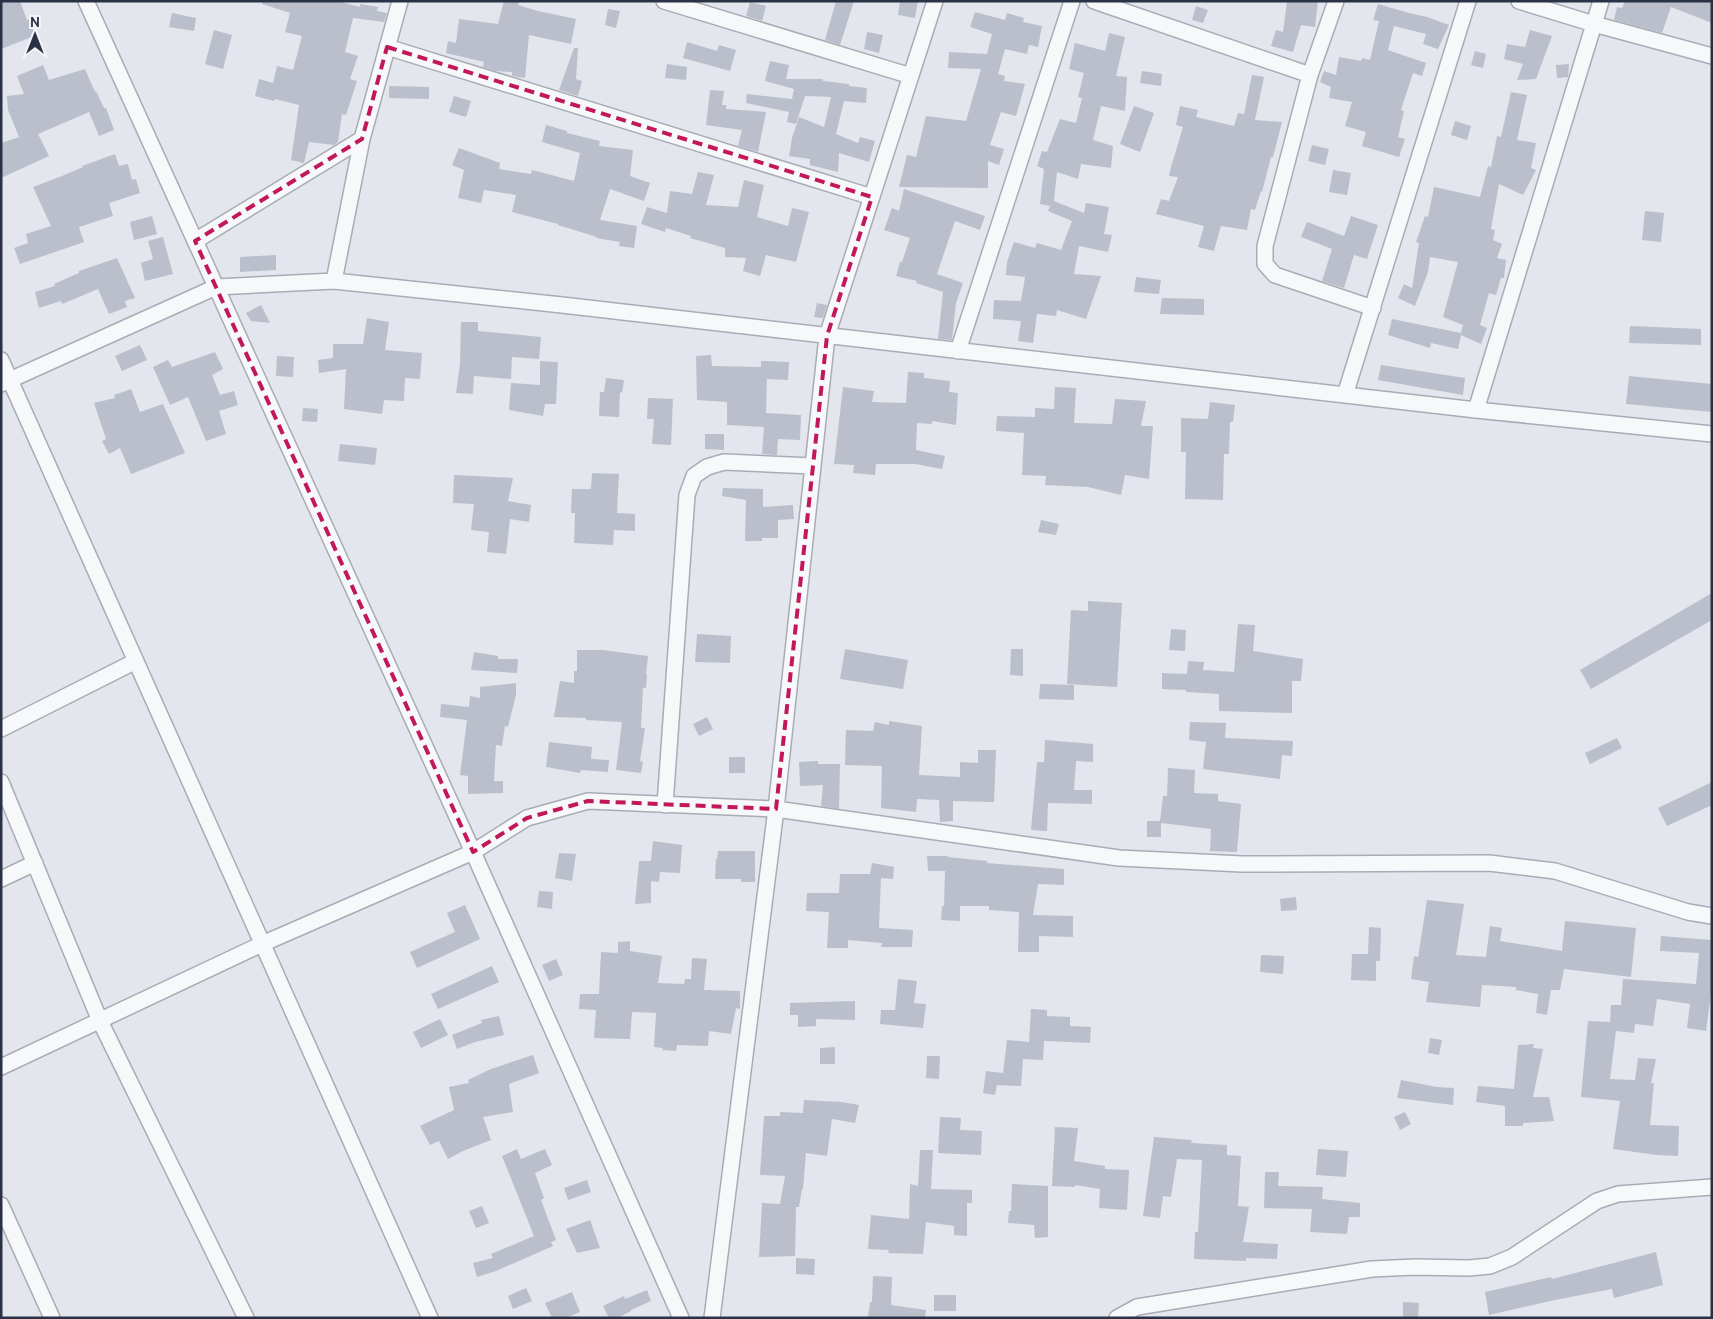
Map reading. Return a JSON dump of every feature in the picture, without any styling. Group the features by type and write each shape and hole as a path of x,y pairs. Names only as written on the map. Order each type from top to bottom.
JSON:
{"street":[{"path":"86,1 473,852 681,1318"},
{"path":"334,281 362,138 400,1"},
{"path":"664,1 911,76"},
{"path":"712,1318 776,810 827,336 936,1"},
{"path":"958,351 1072,1"},
{"path":"1094,1 1310,75"},
{"path":"1336,1 1310,75 1265,246 1265,264 1275,275 1372,308"},
{"path":"1345,395 1468,1"},
{"path":"1519,1 1594,24 1712,56"},
{"path":"1476,410 1601,1"},
{"path":"387,47 872,197"},
{"path":"195,241 362,138"},
{"path":"6,382 216,287 334,281 1476,410 1712,434"},
{"path":"1,360 6,382 136,661 430,1318"},
{"path":"665,804 687,495 694,476 707,467 724,462 813,466"},
{"path":"1,729 136,661"},
{"path":"1,782 100,1021 246,1318"},
{"path":"1,1067 262,944 473,852 527,818 588,801 776,810 1119,858 1242,864 1489,863 1555,871 1688,912 1712,916"},
{"path":"1,879 35,863"},
{"path":"1117,1318 1137,1307 1151,1304 1372,1269 1490,1266 1512,1257 1597,1201 1618,1194 1712,1187"},
{"path":"1,1205 52,1318"}],"highlighted area":[{"path":"387,47 872,197 827,336 776,809 588,801 527,818 473,852 195,241 362,139"}],"building":[{"path":"1,1 20,1 27,20 30,19 37,35 1,49"},
{"path":"263,1 337,1 360,7 360,4 378,7 377,11 387,13 384,22 353,18 345,52 358,56 350,79 357,81 346,115 342,114 338,142 334,145 309,142 304,163 291,160 299,105 255,96 259,79 273,83 277,66 293,70 302,36 285,32 290,13 262,4"},
{"path":"504,1 520,1 518,5 576,19 571,44 529,35 525,78 512,76 512,72 496,71 483,67 484,62 446,53 448,41 456,43 459,19 498,24"},
{"path":"836,1 854,1 840,45 825,40"},
{"path":"900,1 918,1 915,18 898,15"},
{"path":"1287,1 1318,1 1315,27 1301,25 1293,52 1271,46 1276,30 1283,32"},
{"path":"1625,1 1712,1 1712,23 1671,7 1662,33 1614,20 1617,7 1622,8"},
{"path":"750,2 766,6 762,21 746,16"},
{"path":"1378,4 1449,25 1438,49 1423,44 1426,34 1394,26 1388,50 1426,63 1422,76 1413,73 1401,110 1404,111 1398,137 1405,139 1399,157 1362,146 1366,132 1345,126 1352,102 1329,98 1331,87 1320,82 1324,71 1336,75 1339,57 1361,61 1362,58 1370,60 1379,21 1373,20"},
{"path":"1196,6 1208,10 1203,23 1192,20"},
{"path":"608,9 620,11 616,28 605,25"},
{"path":"975,12 1005,20 1007,13 1024,18 1023,22 1042,26 1038,47 1029,45 1027,54 1005,49 998,74 1005,76 1004,81 1025,84 1016,116 1001,112 990,145 1004,149 999,165 988,161 988,188 899,187 907,155 916,157 926,116 966,121 981,69 948,68 949,52 987,54 992,34 970,27"},
{"path":"172,13 196,18 194,31 169,27"},
{"path":"214,30 232,35 223,69 205,64"},
{"path":"1530,30 1552,36 1536,79 1517,80 1523,64 1504,59 1507,44 1525,47"},
{"path":"867,32 883,35 879,53 864,49"},
{"path":"1109,33 1125,37 1116,76 1127,77 1125,111 1101,106 1093,140 1113,146 1111,168 1081,164 1078,179 1057,172 1054,201 1084,213 1086,203 1109,207 1104,234 1112,235 1108,252 1079,246 1074,274 1101,276 1086,319 1057,310 1056,316 1037,314 1033,343 1018,341 1021,321 993,319 994,300 1021,301 1025,277 1006,275 1007,262 1014,242 1035,248 1037,243 1061,250 1072,221 1048,211 1050,206 1040,204 1044,169 1037,166 1042,151 1047,152 1060,119 1076,123 1082,98 1078,97 1084,73 1069,69 1075,43 1105,51"},
{"path":"687,42 717,51 719,45 736,50 730,71 683,58"},
{"path":"574,48 578,48 576,79 582,81 578,96 559,90"},
{"path":"1475,51 1486,54 1483,68 1471,65"},
{"path":"770,61 789,65 786,79 823,79 823,81 867,88 866,103 844,101 836,134 858,143 860,137 875,141 869,162 839,153 838,172 810,165 810,159 789,156 792,138 799,117 824,127 831,97 805,96 796,124 787,122 789,112 746,103 747,94 792,99 794,89 765,81"},
{"path":"667,64 687,67 686,80 665,78"},
{"path":"1569,64 1568,77 1557,78 1556,65"},
{"path":"43,65 49,80 85,69 95,92 104,108 106,108 114,130 99,136 89,112 38,134 49,156 1,178 1,143 19,137 8,110 7,96 24,94 17,76"},
{"path":"1142,71 1162,74 1161,86 1140,83"},
{"path":"1252,75 1264,77 1255,120 1282,122 1273,157 1271,157 1255,210 1251,209 1247,230 1221,226 1214,251 1198,247 1204,226 1156,214 1161,199 1169,201 1178,177 1169,176 1183,127 1176,125 1180,106 1198,110 1196,117 1234,126 1238,113 1244,114"},
{"path":"389,86 429,87 429,99 389,98"},
{"path":"710,90 724,91 722,105 726,105 726,109 766,112 758,152 738,146 742,130 706,125"},
{"path":"1511,92 1527,95 1517,140 1536,143 1531,168 1536,170 1523,195 1499,184 1491,229 1495,230 1493,240 1502,244 1497,258 1506,260 1504,278 1501,278 1496,295 1489,293 1480,325 1487,328 1481,344 1461,335 1458,349 1431,343 1430,348 1388,335 1392,319 1461,333 1463,325 1443,317 1458,262 1430,257 1428,272 1415,306 1398,298 1404,284 1412,288 1419,243 1416,242 1425,216 1428,217 1434,187 1480,197 1488,166 1491,167 1497,136 1501,137"},
{"path":"454,96 471,101 466,117 449,112"},
{"path":"1134,106 1154,113 1140,152 1120,144"},
{"path":"1455,121 1471,126 1467,140 1451,135"},
{"path":"546,125 567,131 567,133 600,141 599,146 633,150 630,176 650,183 644,201 610,189 600,220 637,226 634,248 619,246 620,242 596,238 558,224 512,212 516,195 484,190 481,203 458,198 464,170 452,165 459,148 500,163 499,169 531,174 532,170 574,181 580,153 542,142"},
{"path":"1312,145 1329,149 1325,165 1308,161"},
{"path":"115,154 119,166 128,164 132,180 136,179 140,193 109,203 113,216 79,227 84,242 20,264 14,248 28,243 26,234 51,226 33,187"},
{"path":"1333,170 1351,173 1347,195 1329,192"},
{"path":"698,172 714,175 706,205 738,207 744,180 764,185 757,217 788,226 792,208 809,212 796,262 766,255 760,276 743,271 746,258 725,257 725,248 690,238 691,236 666,228 665,232 641,224 647,207 667,213 670,191 692,194"},
{"path":"904,189 985,216 980,230 955,221 937,274 963,283 956,303 952,340 938,339 943,292 916,283 917,281 896,276 910,238 884,230 892,208 899,211"},
{"path":"1645,211 1664,213 1661,242 1642,240"},
{"path":"152,216 157,234 134,240 130,222"},
{"path":"1351,216 1378,225 1367,259 1354,255 1344,288 1322,281 1332,249 1301,237 1307,222 1344,236"},
{"path":"163,237 173,274 145,281 141,263 153,259 148,241"},
{"path":"276,255 276,270 240,272 240,257"},
{"path":"117,258 135,298 125,301 127,307 109,314 98,289 62,304 61,301 39,308 35,292 55,286 54,284 79,273 79,271"},
{"path":"1136,277 1161,280 1159,294 1134,292"},
{"path":"1162,298 1204,299 1204,315 1160,314"},
{"path":"817,303 827,305 823,318 814,317"},
{"path":"261,305 270,323 251,321 246,313"},
{"path":"367,318 389,322 385,350 422,353 420,379 405,378 404,401 384,400 382,414 344,409 346,369 319,373 318,360 333,358 333,344 363,344"},
{"path":"461,322 478,322 478,331 541,337 539,359 512,357 511,379 474,376 473,394 456,393 460,364"},
{"path":"1630,326 1701,329 1701,345 1629,343"},
{"path":"140,345 147,360 122,371 115,356"},
{"path":"215,352 223,369 212,375 220,395 234,391 238,405 219,411 226,434 206,441 188,397 170,405 153,367 168,360 172,367"},
{"path":"711,355 712,366 761,367 761,361 789,362 788,380 767,379 766,413 801,415 800,440 778,439 777,455 762,454 764,427 727,425 727,402 697,400 696,356"},
{"path":"277,356 294,357 293,377 276,376"},
{"path":"540,361 558,362 556,404 545,404 543,416 509,410 511,383 540,385"},
{"path":"1381,365 1465,378 1463,395 1378,380"},
{"path":"908,372 924,373 924,378 950,381 949,392 958,393 956,425 932,421 932,424 917,423 916,450 945,456 942,469 915,464 876,464 875,475 853,473 854,465 834,464 843,387 874,391 872,402 906,403"},
{"path":"1629,376 1712,384 1712,412 1626,404"},
{"path":"606,378 624,380 622,393 620,392 619,417 599,416 600,392 604,392"},
{"path":"1055,387 1076,388 1074,423 1112,424 1115,399 1146,401 1141,426 1153,426 1149,479 1125,475 1121,495 1088,487 1045,485 1046,476 1022,475 1024,433 996,431 997,416 1035,417 1035,408 1054,409"},
{"path":"131,389 140,412 163,404 185,453 131,474 120,448 109,454 102,441 106,439 94,403 115,398 114,395"},
{"path":"648,398 673,399 671,445 652,444 654,419 647,419"},
{"path":"1210,402 1235,405 1233,422 1230,422 1229,454 1224,454 1223,500 1185,499 1186,452 1181,452 1181,418 1208,419"},
{"path":"303,408 318,409 317,422 302,421"},
{"path":"705,434 724,434 724,450 705,449"},
{"path":"340,444 377,448 375,465 338,461"},
{"path":"592,473 619,474 617,513 635,514 635,531 614,530 613,545 574,543 575,513 571,513 572,489 591,489"},
{"path":"454,475 513,478 508,501 531,505 529,522 510,519 506,554 487,552 489,532 471,530 474,504 453,503"},
{"path":"723,488 763,489 763,507 793,505 794,519 778,520 778,538 762,538 762,541 745,541 746,500 722,496"},
{"path":"1041,520 1059,524 1056,535 1038,532"},
{"path":"1712,593 1712,620 1591,689 1580,670"},
{"path":"1088,601 1122,603 1117,687 1067,684 1071,610 1088,611"},
{"path":"1238,624 1255,625 1253,651 1303,659 1301,681 1292,681 1292,713 1219,711 1219,694 1162,689 1162,673 1187,674 1188,661 1204,662 1203,670 1234,672"},
{"path":"1171,629 1186,630 1185,651 1169,650"},
{"path":"697,634 731,636 730,663 695,662"},
{"path":"845,649 908,660 903,689 840,679"},
{"path":"1011,649 1023,649 1023,676 1010,675"},
{"path":"577,650 603,650 648,656 646,688 643,688 641,728 645,728 640,761 643,762 641,773 616,770 622,722 554,717 560,681 574,683 574,671 577,671"},
{"path":"474,652 498,656 498,659 518,659 517,673 471,670"},
{"path":"516,683 516,695 508,727 505,726 502,746 496,745 494,781 503,781 503,793 468,794 468,776 460,775 467,720 440,717 441,704 469,707 470,696 480,698 480,687"},
{"path":"1040,684 1074,685 1074,700 1039,699"},
{"path":"707,717 713,729 699,736 693,724"},
{"path":"889,721 922,726 919,775 960,777 960,762 978,763 978,750 996,750 994,802 953,801 953,821 940,822 939,800 917,799 916,812 881,808 882,766 845,765 846,730 873,731 875,722 889,725"},
{"path":"1190,722 1226,723 1225,738 1293,741 1292,756 1282,755 1280,779 1203,769 1206,742 1189,740"},
{"path":"1617,738 1622,748 1590,764 1585,753"},
{"path":"1045,740 1093,744 1093,762 1076,761 1074,790 1092,790 1092,804 1048,803 1047,831 1031,830 1037,762 1044,762"},
{"path":"549,742 592,747 591,759 609,760 608,772 581,770 580,773 546,767"},
{"path":"729,757 745,757 745,773 729,773"},
{"path":"818,761 818,764 840,764 839,809 821,806 823,785 800,786 799,762"},
{"path":"1168,768 1195,770 1194,793 1218,794 1218,801 1241,804 1237,852 1210,851 1211,829 1161,823 1161,837 1147,837 1147,821 1160,821 1163,796 1167,796"},
{"path":"1712,782 1712,805 1667,826 1658,808"},
{"path":"653,841 682,845 680,873 660,872 659,882 651,881 651,903 635,904 639,861 651,861"},
{"path":"718,851 755,851 755,882 741,882 741,879 715,879"},
{"path":"559,853 576,854 572,881 555,878"},
{"path":"927,856 948,856 987,861 987,863 1064,869 1064,885 1038,884 1033,915 1073,916 1073,937 1039,936 1039,952 1018,952 1019,912 989,910 989,906 960,906 960,921 941,920 942,906 944,906 945,871 928,871"},
{"path":"872,863 894,867 893,879 881,878 879,928 913,930 912,947 881,947 882,943 848,940 848,948 827,948 829,912 806,911 807,893 839,893 840,874 870,874"},
{"path":"539,891 553,892 552,909 537,907"},
{"path":"1296,897 1297,910 1281,911 1280,899"},
{"path":"1427,900 1464,904 1456,955 1486,957 1490,926 1502,928 1500,941 1562,951 1565,921 1636,928 1631,977 1564,969 1560,990 1551,990 1547,1015 1536,1013 1538,994 1516,990 1516,987 1482,985 1480,1007 1426,1002 1429,982 1411,979 1414,956 1418,957"},
{"path":"465,905 480,939 417,968 410,952 455,932 447,913"},
{"path":"1369,927 1381,928 1380,961 1376,961 1376,981 1351,980 1352,954 1368,954"},
{"path":"1661,936 1712,940 1712,986 1706,1031 1687,1028 1690,1004 1657,999 1653,1026 1635,1024 1634,1033 1616,1031 1610,1079 1635,1080 1638,1058 1656,1059 1651,1083 1654,1083 1650,1125 1679,1126 1678,1156 1613,1149 1620,1101 1581,1097 1588,1021 1610,1022 1611,1005 1621,1005 1623,979 1696,984 1699,953 1660,951"},
{"path":"630,941 630,951 662,956 658,983 684,984 685,979 691,979 692,958 707,959 704,990 740,991 740,1009 736,1008 731,1034 709,1031 708,1046 677,1045 676,1051 662,1050 663,1048 654,1047 656,1013 632,1012 630,1039 594,1038 596,1010 579,1009 580,994 599,994 601,952 617,953 618,942"},
{"path":"1261,955 1284,956 1283,974 1260,972"},
{"path":"556,959 563,975 549,981 542,965"},
{"path":"492,966 499,982 438,1009 431,994"},
{"path":"898,979 917,981 914,1003 926,1004 923,1028 880,1024 881,1010 895,1010"},
{"path":"855,1001 855,1020 816,1019 816,1026 798,1027 798,1015 790,1015 790,1003"},
{"path":"1031,1009 1047,1010 1047,1016 1070,1017 1070,1026 1091,1027 1090,1043 1044,1041 1043,1060 1023,1059 1021,1086 997,1085 995,1095 983,1093 986,1071 1003,1073 1007,1040 1029,1042"},
{"path":"499,1016 504,1035 475,1042 457,1049 452,1035 482,1023 481,1020"},
{"path":"440,1019 448,1035 421,1048 413,1032"},
{"path":"1430,1038 1442,1040 1439,1055 1428,1053"},
{"path":"1534,1044 1533,1048 1543,1049 1533,1097 1549,1097 1554,1121 1523,1123 1523,1126 1505,1126 1505,1106 1476,1102 1478,1086 1514,1089 1518,1045"},
{"path":"835,1047 835,1064 820,1064 820,1048"},
{"path":"533,1055 539,1073 509,1084 513,1112 483,1117 491,1140 448,1159 439,1141 430,1145 420,1126 454,1110 449,1087 469,1083 468,1080 491,1069"},
{"path":"927,1056 940,1056 939,1079 926,1078"},
{"path":"1401,1080 1437,1087 1454,1088 1453,1105 1397,1098"},
{"path":"804,1100 859,1105 855,1123 832,1119 827,1156 806,1153 803,1189 799,1207 796,1207 795,1256 759,1257 762,1203 780,1204 785,1176 760,1175 764,1116 780,1116 780,1112 803,1113"},
{"path":"1405,1112 1411,1124 1400,1130 1394,1117"},
{"path":"940,1117 961,1118 960,1130 982,1131 981,1155 938,1153"},
{"path":"1055,1127 1078,1128 1074,1161 1105,1166 1105,1169 1129,1170 1127,1210 1099,1208 1100,1189 1075,1185 1075,1187 1052,1186"},
{"path":"1154,1137 1192,1140 1191,1143 1227,1145 1227,1155 1241,1156 1238,1206 1249,1207 1243,1242 1278,1244 1277,1259 1246,1258 1246,1261 1194,1259 1195,1232 1198,1232 1202,1160 1177,1159 1171,1197 1163,1196 1160,1218 1143,1216"},
{"path":"517,1149 521,1159 545,1149 552,1165 535,1173 544,1198 541,1200 556,1240 551,1242 553,1246 496,1271 477,1277 473,1263 493,1258 491,1254 534,1236 502,1156"},
{"path":"1318,1149 1348,1151 1346,1177 1316,1175"},
{"path":"920,1150 933,1150 931,1189 972,1190 972,1203 967,1203 967,1236 954,1235 954,1226 926,1222 923,1254 888,1253 889,1250 868,1249 871,1215 909,1219 910,1184 918,1186"},
{"path":"1265,1172 1279,1172 1278,1186 1323,1187 1322,1199 1360,1203 1360,1217 1349,1217 1347,1234 1310,1232 1312,1209 1264,1208"},
{"path":"587,1180 591,1192 568,1200 564,1188"},
{"path":"1012,1184 1048,1186 1048,1237 1035,1238 1034,1225 1008,1223 1009,1211 1011,1211"},
{"path":"482,1206 489,1223 476,1228 469,1211"},
{"path":"590,1220 600,1248 577,1253 566,1229"},
{"path":"1656,1252 1663,1285 1614,1298 1612,1289 1489,1315 1485,1292 1551,1277 1552,1279"},
{"path":"796,1258 815,1259 814,1275 796,1274"},
{"path":"873,1276 892,1277 891,1305 926,1310 925,1318 868,1318 870,1302 872,1302"},
{"path":"526,1288 532,1301 513,1309 508,1296"},
{"path":"647,1290 651,1301 617,1318 609,1318 603,1306 624,1296 625,1299"},
{"path":"572,1292 580,1312 566,1318 552,1318 545,1303"},
{"path":"934,1295 956,1295 956,1311 934,1311"},
{"path":"1403,1302 1419,1303 1418,1318 1403,1317"}]}
